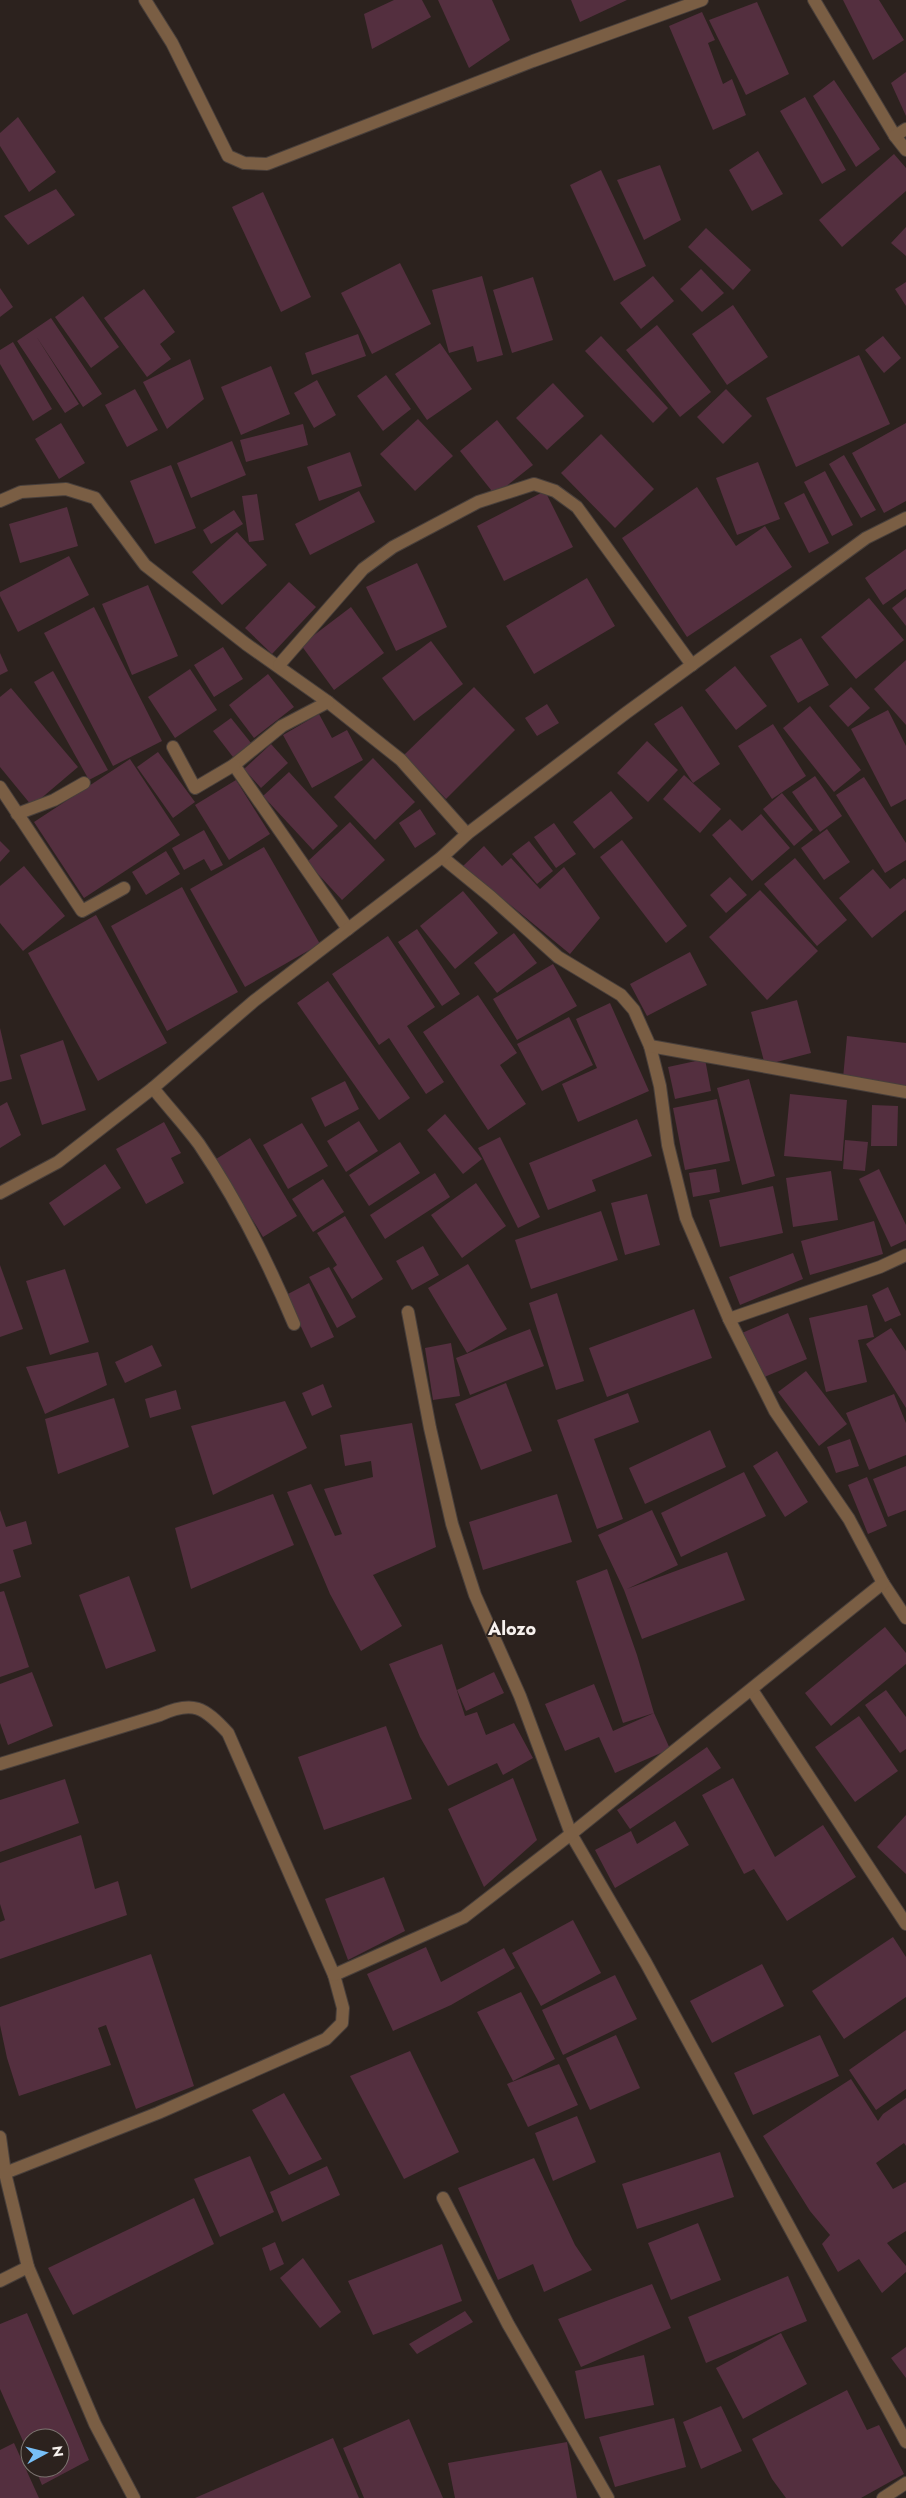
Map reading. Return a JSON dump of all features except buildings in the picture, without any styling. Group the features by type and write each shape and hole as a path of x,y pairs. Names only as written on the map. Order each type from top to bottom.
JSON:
{"street":[{"path":"145,0 172,43 228,156 244,163 267,164 533,61 702,0"},
{"path":"814,0 900,133 906,150"},
{"path":"279,665 363,570 393,547 478,502 534,484 555,491 577,507 692,665"},
{"path":"0,501 21,492 66,489 95,498 144,565 246,644 279,665 328,702 401,760 467,834"},
{"path":"0,1194 58,1162 153,1088 254,1002 442,856 467,834 692,665 866,538 906,518"},
{"path":"173,747 195,788 234,765 282,726 328,702"},
{"path":"234,765 348,929"},
{"path":"17,814 54,800 84,783"},
{"path":"0,787 82,911 124,888"},
{"path":"442,856 558,957 621,995 634,1010 650,1046 660,1086 668,1145 686,1218 729,1319 775,1411 849,1519 883,1583 906,1618"},
{"path":"650,1046 906,1092"},
{"path":"153,1088 199,1144 239,1211 277,1283 294,1324"},
{"path":"729,1319 880,1267 906,1255"},
{"path":"408,1312 430,1428 452,1524 475,1595 520,1696 571,1834 646,1963 906,2442"},
{"path":"334,1975 464,1917 752,1690 883,1583"},
{"path":"752,1690 906,1924"},
{"path":"0,1764 160,1715 180,1706 196,1708 211,1714 228,1732 334,1975 343,2008 342,2024 326,2039 158,2114 5,2173"},
{"path":"0,2137 5,2173 28,2267 95,2424 134,2498"},
{"path":"442,2198 508,2324 608,2498"},
{"path":"0,2281 28,2267"},
{"path":"882,2498 906,2483"}],"district":[{"name":"Alozo","path":"512,1629"}]}
